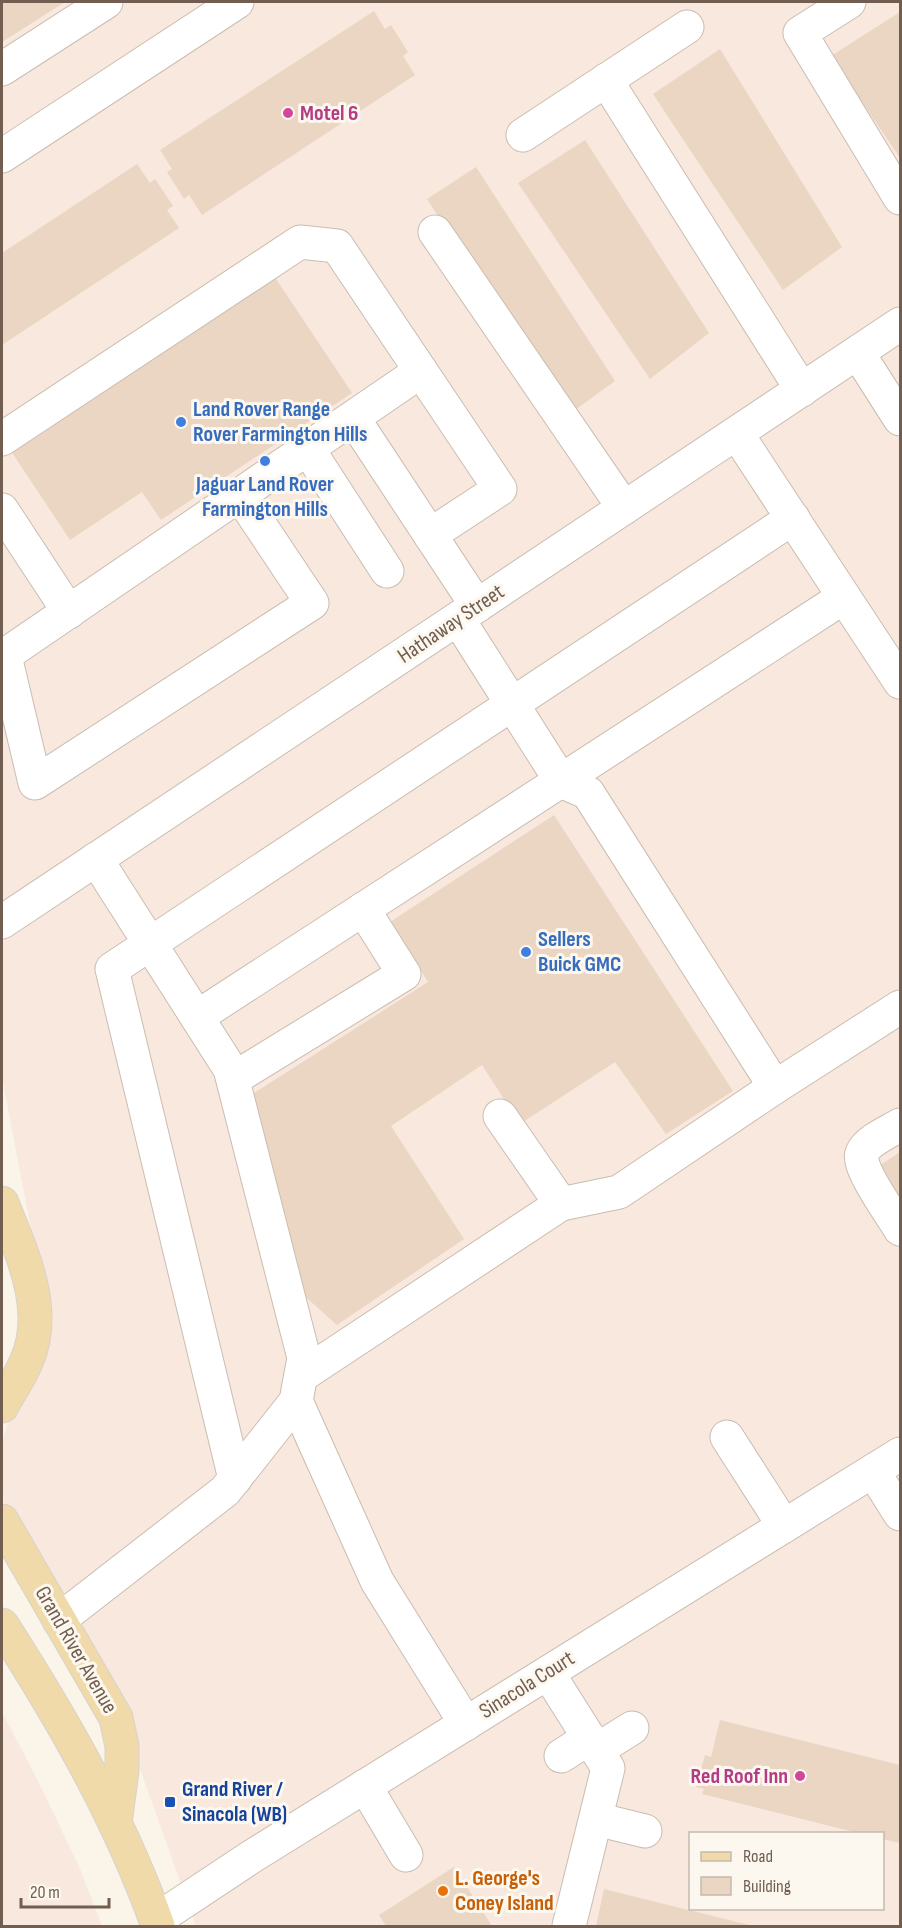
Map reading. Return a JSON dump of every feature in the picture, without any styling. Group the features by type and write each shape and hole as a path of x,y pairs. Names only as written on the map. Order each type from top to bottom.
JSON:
{"main road":[{"path":"2,1203 28,1268 35,1330 27,1362 2,1406"},
{"name":"Grand River Avenue","path":"2,1521 116,1718 122,1746 122,1771 115,1823"},
{"path":"2,1625 75,1746 115,1823 157,1924"}],"street":[{"path":"2,69 106,2"},
{"path":"2,156 237,2"},
{"path":"849,2 800,33 900,198"},
{"path":"523,135 687,27"},
{"path":"606,80 802,390"},
{"path":"435,232 624,508"},
{"path":"2,439 300,243 337,246 500,489 430,535"},
{"name":"Hathaway Street","path":"2,922 900,324"},
{"path":"858,353 900,419"},
{"path":"240,495 312,603 35,783 3,656 421,371"},
{"path":"353,418 430,535 512,704 561,781 588,794 775,1087"},
{"path":"737,434 900,682"},
{"path":"308,449 387,571"},
{"path":"2,510 69,612"},
{"path":"235,1479 112,969 793,518"},
{"path":"197,1017 844,597"},
{"path":"96,859 230,1069 304,1358 299,1389 376,1581 465,1724"},
{"path":"233,1079 404,974 363,909"},
{"path":"59,1620 225,1491 299,1389 561,1204 619,1192 900,1006"},
{"path":"500,1116 561,1204"},
{"path":"900,1125 867,1146 861,1155 868,1176 900,1229"},
{"path":"727,1437 784,1526"},
{"name":"Sinacola Court","path":"157,1924 251,1857 900,1454"},
{"path":"873,1471 900,1514"},
{"path":"548,1673 608,1768 569,1926"},
{"path":"561,1756 632,1728"},
{"path":"365,1786 406,1855"},
{"path":"596,1819 645,1831"}],"shaded area":[{"path":"2,2 900,2 900,1926 196,1926 123,1721 10,1517 2,1496 2,1443 44,1297 2,1077"},
{"path":"2,1712 80,1869 102,1926 2,1926"}],"building":[{"path":"2,2 65,2 2,42"},
{"name":"Motel 6","path":"374,11 385,29 391,25 408,52 403,56 415,75 202,215 189,195 184,199 167,172 172,169 160,150"},
{"path":"900,12 900,158 831,56"},
{"path":"720,49 842,247 783,290 653,94"},
{"path":"585,140 709,333 650,379 518,183"},
{"path":"137,164 150,183 155,179 173,206 167,210 179,228 2,345 2,253"},
{"path":"476,167 615,381 568,415 427,199"},
{"name":"Land Rover Range Rover Farmington Hills","path":"274,276 352,393 161,520 142,492 70,540 11,451"},
{"path":"554,815 733,1091 666,1134 615,1062 520,1124 482,1065 391,1126 464,1239 337,1325 300,1292 251,1095 428,982 390,922"},
{"path":"900,1152 900,1217 873,1170"},
{"name":"Red Roof Inn","path":"720,1720 900,1765 900,1843 884,1839 884,1832 854,1832 702,1794 704,1789 696,1787 705,1755 711,1757"},
{"name":"L. George's Coney Island","path":"454,1867 492,1926 386,1926 379,1915"},
{"path":"604,1889 753,1926 596,1926"}],"place":[{"name":"Motel 6","path":"288,113"},
{"name":"Land Rover Range Rover Farmington Hills","path":"181,422"},
{"name":"Jaguar Land Rover Farmington Hills","path":"265,461"},
{"name":"Sellers Buick GMC","path":"526,952"},
{"name":"Red Roof Inn","path":"800,1776"},
{"name":"Grand River / Sinacola (WB)","path":"170,1802"},
{"name":"L. George's Coney Island","path":"443,1891"}]}
